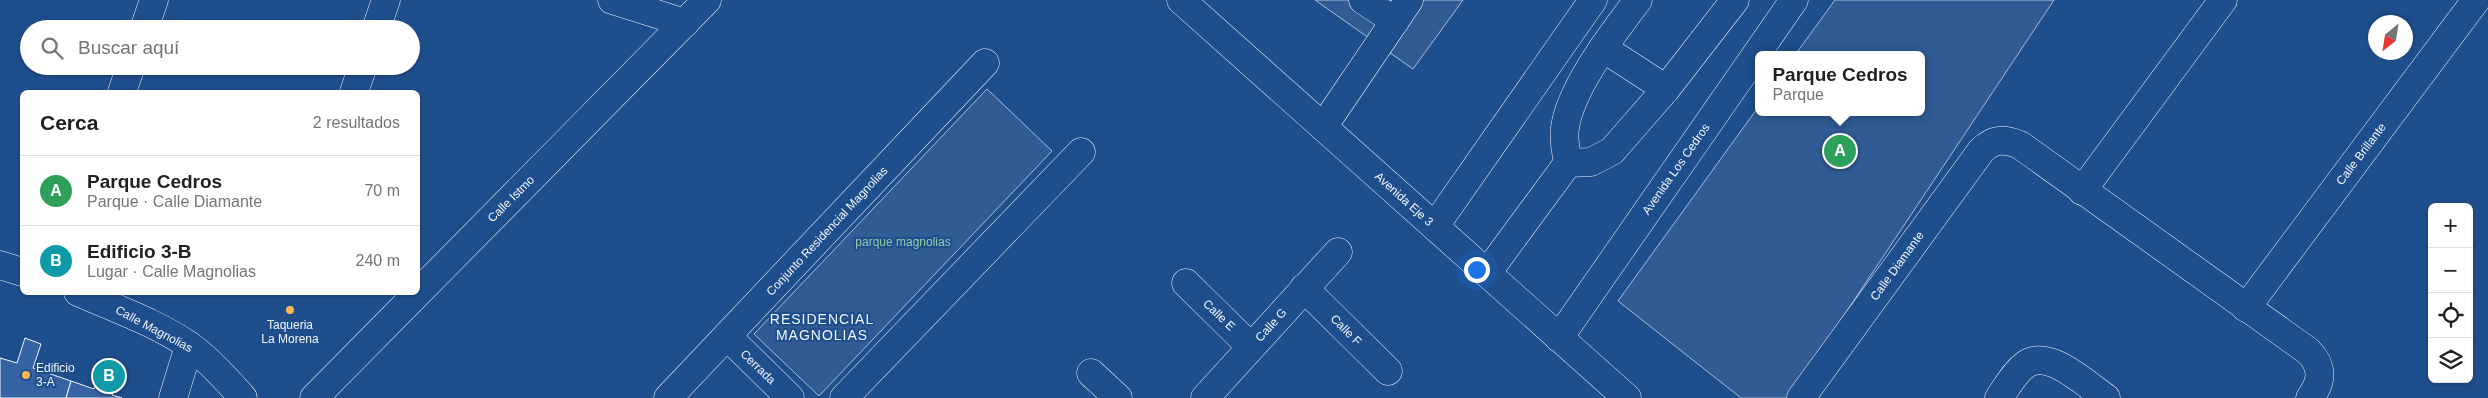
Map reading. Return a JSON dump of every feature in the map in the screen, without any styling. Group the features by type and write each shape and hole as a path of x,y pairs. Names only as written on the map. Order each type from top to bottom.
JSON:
{"street":[{"path":"147,20 154,0"},
{"path":"379,20 386,0"},
{"path":"612,0 685,23"},
{"name":"Calle Istmo","path":"420,291 707,0"},
{"name":"Avenida Eje 3","path":"1181,0 1627,398"},
{"path":"1323,126 1402,11 1363,0"},
{"path":"1435,226 1593,0"},
{"path":"1487,273 1568,163 1565,142 1567,116 1603,48 1638,0"},
{"path":"1568,163 1591,162 1612,151 1666,89 1734,0"},
{"name":"Avenida Los Cedros","path":"1759,51 1794,0"},
{"path":"2223,0 2082,191 2308,351 2316,359 2320,370 2320,381 2310,398"},
{"name":"Calle Brillante","path":"2246,308 2476,0"},
{"path":"1603,48 1666,89"},
{"name":"Avenida Los Cedros","path":"1559,338 1755,56"},
{"name":"Conjunto Residencial Magnolias","path":"668,398 985,63"},
{"path":"123,90 128,75"},
{"path":"355,90 360,75"},
{"name":"Calle Diamante","path":"1800,398 1988,143 2010,140 2020,145 2082,191"},
{"path":"844,398 1081,152"},
{"name":"Calle G","path":"1205,398 1338,252"},
{"path":"0,265 20,271"},
{"name":"Calle E","path":"1186,283 1251,347"},
{"name":"Calle F","path":"1304,288 1388,371"},
{"name":"Calle Magnolias","path":"85,295 141,320 190,346 208,361 243,398"},
{"name":"Calle Istmo","path":"314,398 416,295"},
{"name":"Cerrada","path":"727,336 790,398"},
{"path":"173,398 190,346"},
{"path":"1999,398 2018,371 2026,364 2037,360 2047,360 2057,364 2106,398"},
{"path":"1091,373 1118,398"}],"shaded area":[{"path":"1315,0 1463,0 1413,69"},
{"path":"1835,0 2054,0 1789,398 1741,398 1618,301 1755,112 1755,116 1925,116 1925,51 1798,51"},
{"name":"parque magnolias","path":"987,89 1052,151 819,396 754,334"}],"building":[{"name":"Edificio 3-A","path":"25,338 41,344 33,368 71,381 66,398 0,398 0,358 17,363"},
{"path":"102,364 121,371 112,395 122,398 66,398 71,381 94,389"}],"place":[{"name":"Parque Cedros","path":"1840,151"},
{"name":"Taqueria La Morena","path":"290,310"},
{"name":"Edificio 3-A","path":"26,375"},
{"name":"Edificio 3-B","path":"109,376"}],"district":[{"name":"RESIDENCIAL MAGNOLIAS","path":"822,328"}]}
